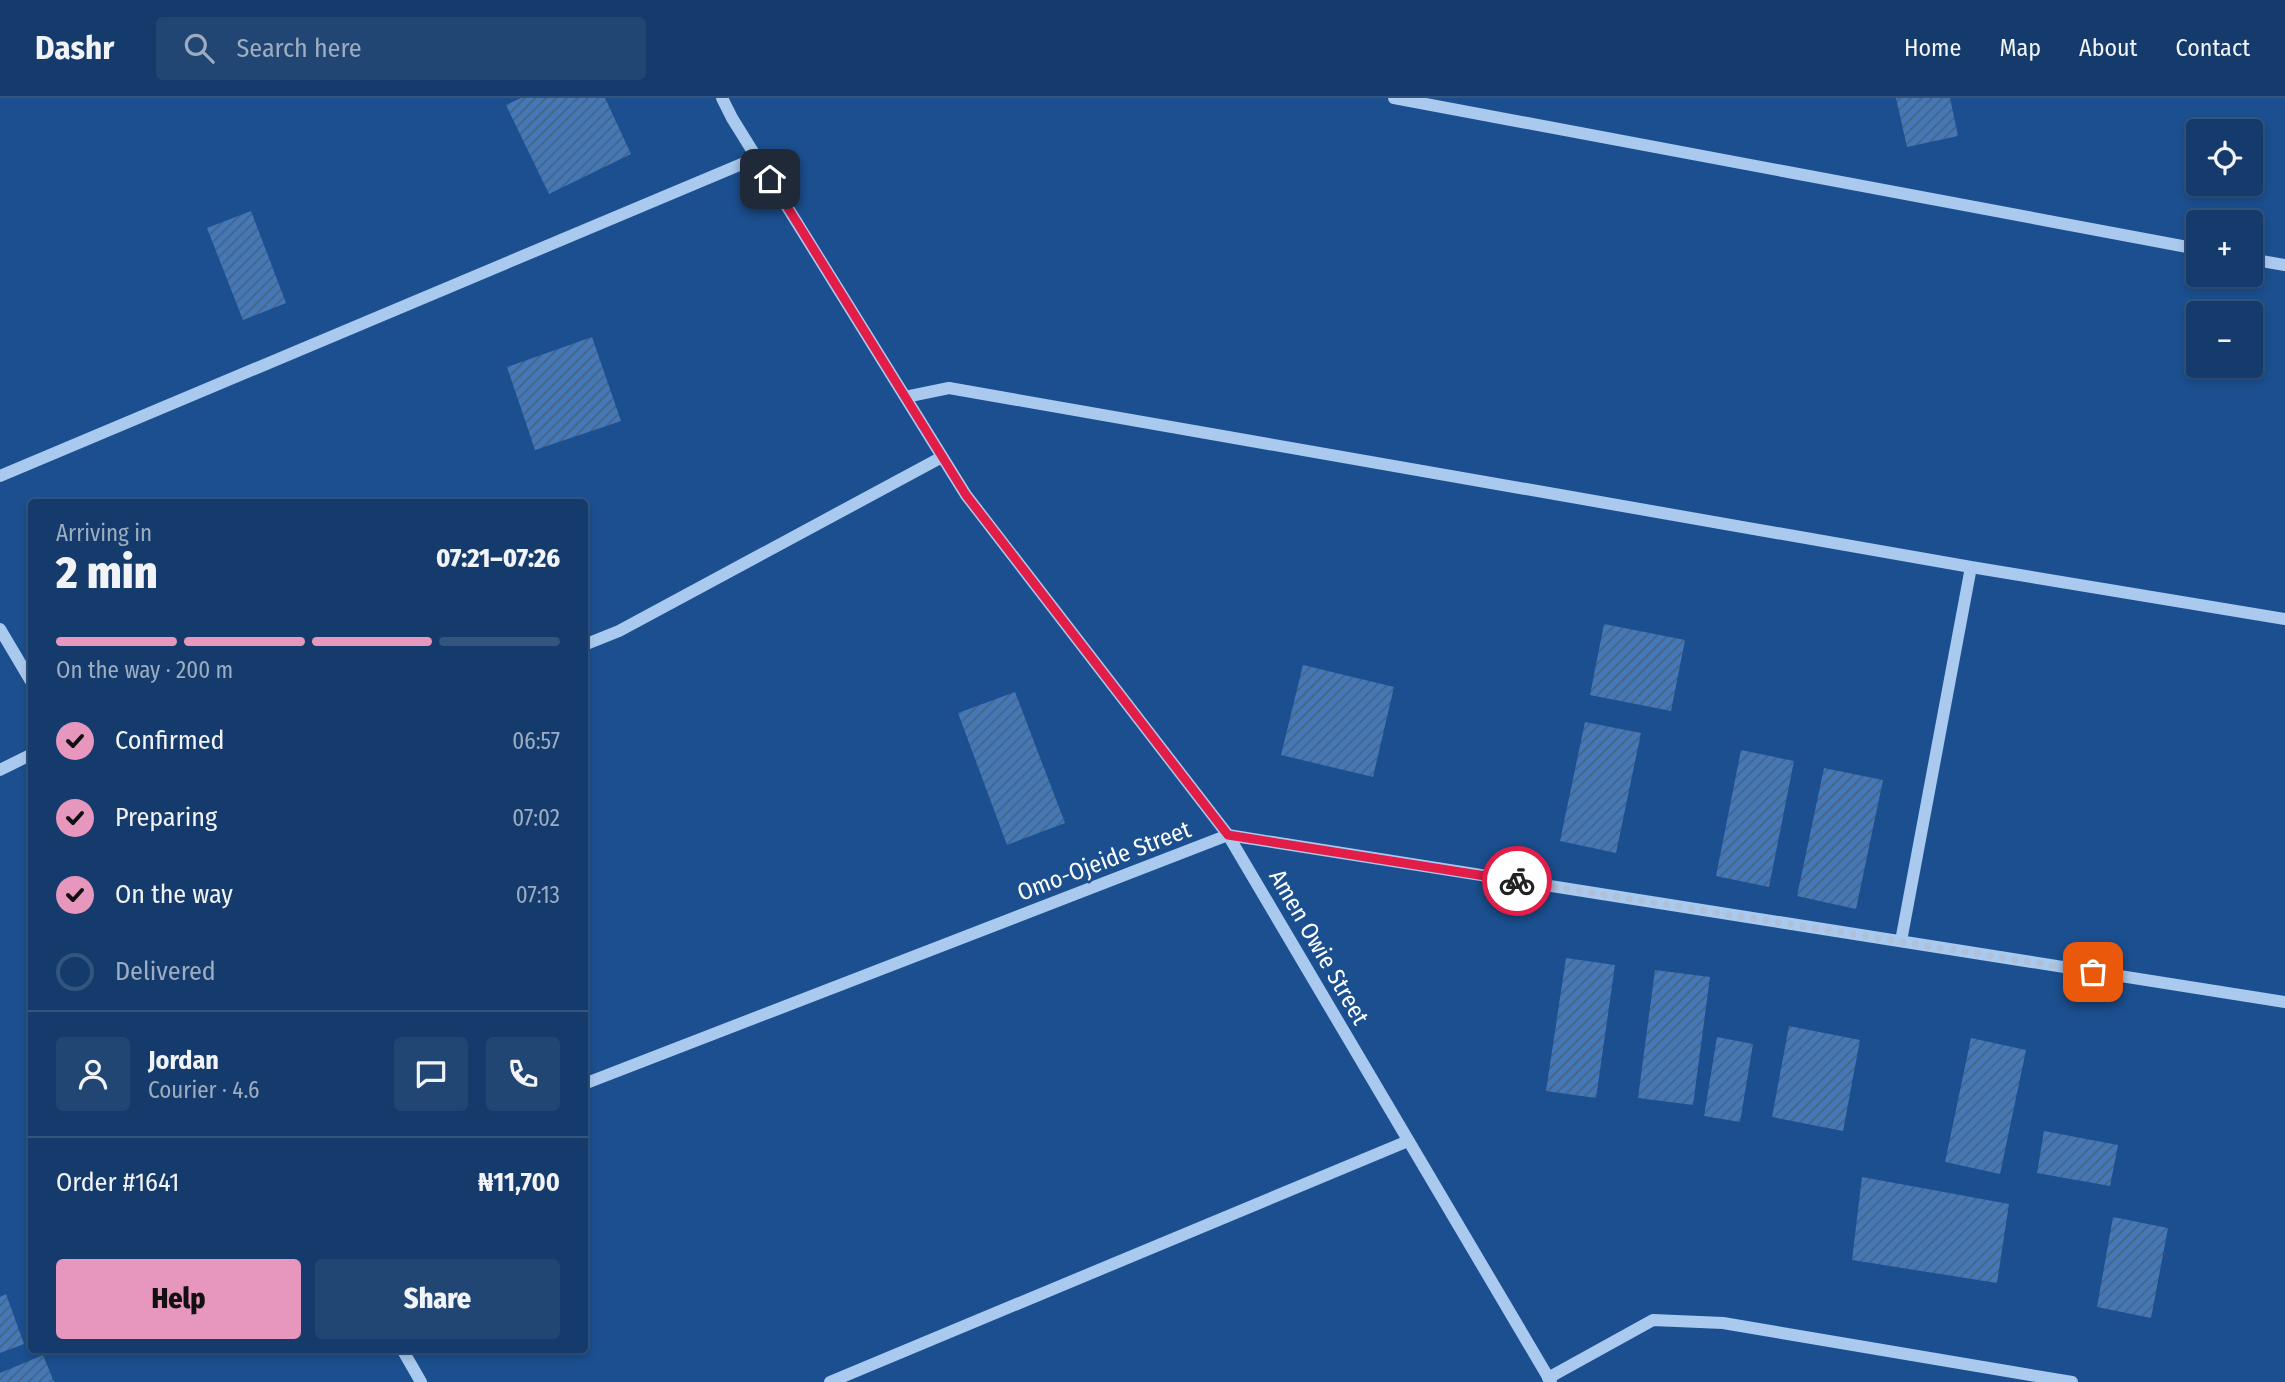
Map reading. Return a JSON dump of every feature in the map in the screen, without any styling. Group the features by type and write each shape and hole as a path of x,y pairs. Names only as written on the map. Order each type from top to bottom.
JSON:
{"street":[{"name":"Amen Owie Street","path":"722,98 756,158 966,495 1228,835 1549,1380"},
{"path":"1394,98 2186,247"},
{"path":"0,475 756,158"},
{"path":"2263,261 2285,265"},
{"path":"905,397 949,388 1970,567 2285,619"},
{"path":"588,643 619,631 942,457"},
{"path":"1901,941 1970,567"},
{"path":"0,629 28,676"},
{"path":"0,770 28,756"},
{"name":"Omo-Ojeide Street","path":"588,1082 1228,835 2285,1002"},
{"path":"830,1382 1408,1141"},
{"path":"1549,1380 1653,1320 1723,1324 2072,1382"},
{"path":"404,1353 421,1382"}],"building":[{"path":"521,98 605,98 631,154 549,194 506,105"},
{"path":"1896,98 1950,98 1958,136 1907,147"},
{"path":"251,211 286,303 243,320 207,228"},
{"path":"592,337 621,421 535,450 507,367"},
{"path":"1604,624 1685,640 1671,711 1590,695"},
{"path":"1303,665 1394,687 1373,777 1281,755"},
{"path":"1015,692 1065,823 1007,845 958,713"},
{"path":"1585,722 1641,733 1616,853 1560,841"},
{"path":"1741,750 1794,761 1769,887 1716,876"},
{"path":"1824,768 1883,780 1856,909 1797,896"},
{"path":"1566,958 1615,965 1596,1098 1546,1091"},
{"path":"1655,970 1710,977 1693,1105 1638,1098"},
{"path":"1789,1026 1860,1040 1843,1131 1772,1117"},
{"path":"1717,1037 1753,1044 1740,1122 1704,1116"},
{"path":"1971,1038 2026,1050 2000,1174 1945,1162"},
{"path":"2044,1131 2118,1145 2110,1186 2037,1173"},
{"path":"1862,1177 2009,1204 1997,1283 1852,1260"},
{"path":"2113,1217 2168,1228 2151,1318 2097,1307"},
{"path":"6,1294 24,1344 0,1353 0,1297"},
{"path":"43,1355 54,1382 0,1382 0,1373"}],"way so far":[{"path":"1517,881 2093,972"}],"route":[{"path":"770,179 966,495 1228,835 1517,881"}]}
